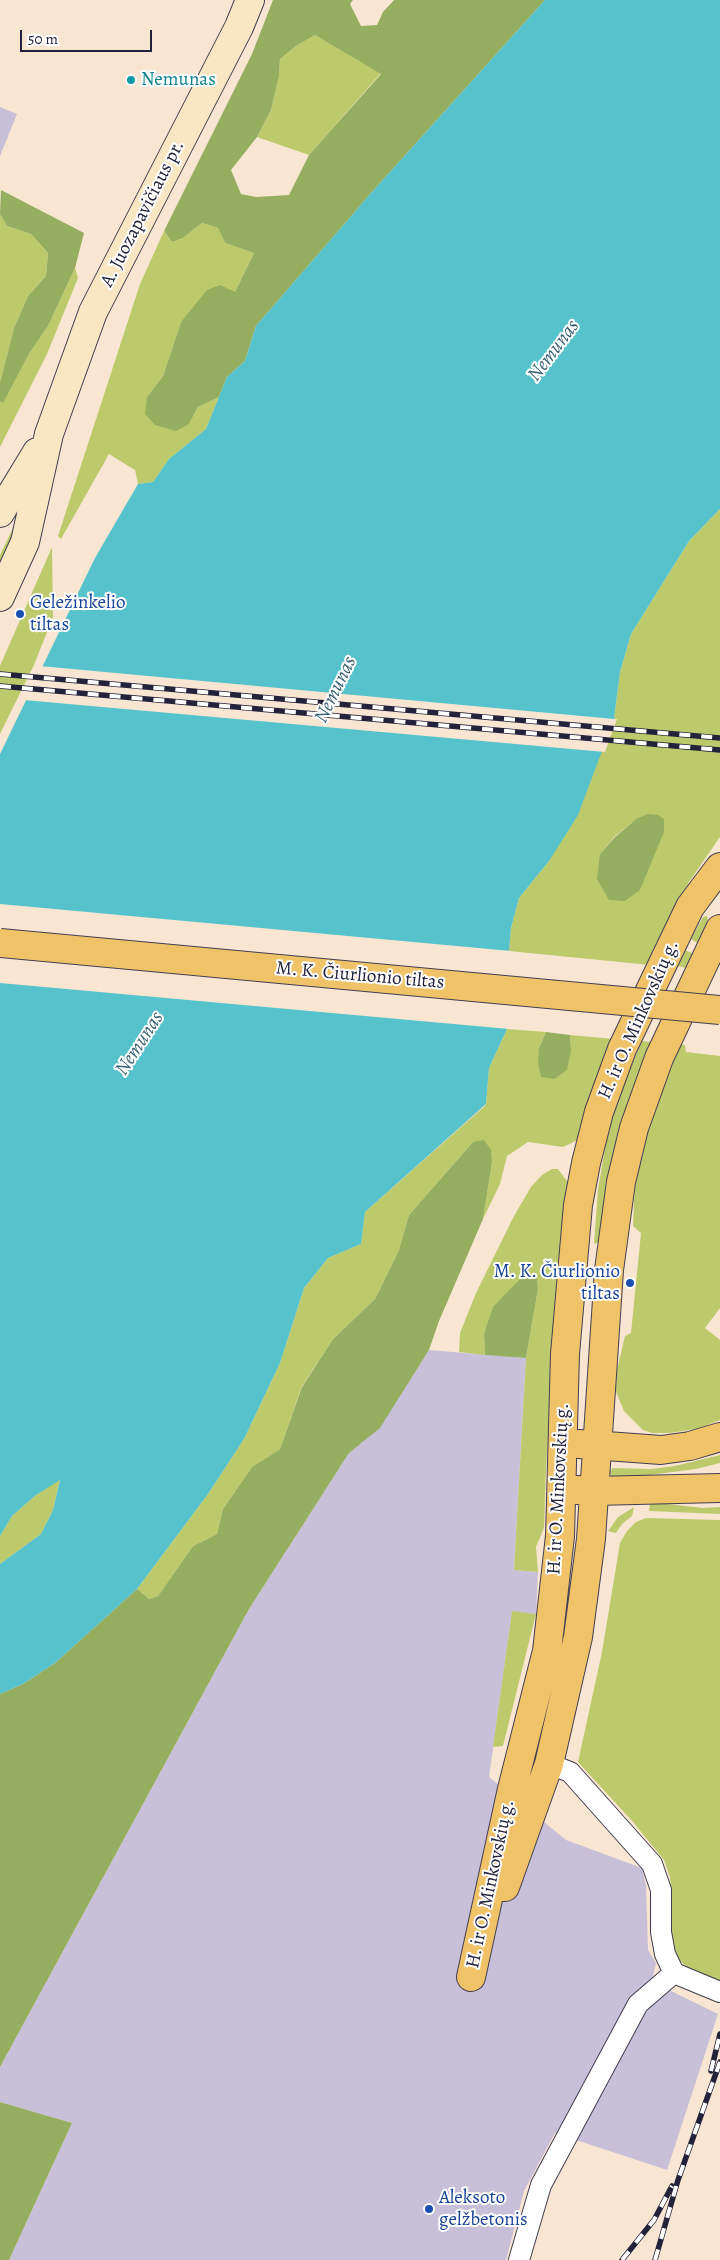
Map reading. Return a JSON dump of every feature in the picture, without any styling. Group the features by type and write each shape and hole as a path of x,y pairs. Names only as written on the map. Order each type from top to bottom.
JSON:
{"main road":[{"name":"A. Juozapavičiaus pr.","path":"0,597 24,542 48,434 93,312 238,28 250,0"},
{"name":"A. Juozapavičiaus pr.","path":"0,512 48,434"},
{"name":"H. ir O. Minkovskių g.","path":"720,867 690,907 622,1049 599,1112 578,1204 564,1354 560,1536 547,1651 512,1789 471,1977 548,1764 578,1637 591,1539 609,1270 622,1182 632,1137 659,1058 720,929"},
{"name":"M. K. Čiurlionio tiltas","path":"0,943 720,1010"},
{"path":"562,1444 598,1444 661,1450 690,1446 720,1437"},
{"path":"561,1488 594,1491 714,1485"}],"street":[{"path":"548,1764 570,1772 652,1864 661,1890 661,1932 664,1947 674,1973 720,1992"},
{"path":"519,2260 541,2185 638,2004 674,1973"}],"shaded area":[{"path":"0,107 17,114 0,156"},
{"path":"429,1350 526,1358 514,1570 538,1572 536,1614 512,1612 489,1777 566,1840 642,1868 646,1886 648,1950 656,1963 653,1976 671,1991 718,2014 667,2170 555,2133 524,2191 506,2260 9,2260 72,2123 0,2102 0,2067 249,1609 349,1453 380,1427"}],"green space":[{"path":"273,0 353,0 350,4 361,26 377,25 383,12 394,0 545,0 372,192 256,326 245,361 227,377 219,397 198,407 189,424 176,431 155,425 145,414 147,397 163,376 181,322 207,290 220,285 235,292 254,253 225,243 218,228 202,223 183,238 172,242 164,231 252,54","holes":["315,35 381,74 309,155 289,195 256,197 241,194 231,170 257,137 271,110 279,76 280,59 296,46"]},
{"path":"315,35 381,73 309,155 257,137 271,110 279,76 280,59 296,46"},
{"path":"1,190 84,233 75,268 48,326 29,354 3,403 0,401 0,383 14,328 28,296 46,276 48,253 31,234 7,226 0,214"},
{"path":"0,214 7,226 31,234 48,253 46,276 28,296 14,328 0,383"},
{"path":"202,223 218,228 225,243 254,253 235,292 181,322 163,376 147,397 189,424 198,407 219,397 206,429 169,459 153,482 138,484 135,470 109,454 61,539 58,536 140,284 164,231 172,242 183,238"},
{"path":"75,268 78,278 47,354 0,447 0,401 3,402 29,354 48,326"},
{"path":"28,497 0,574 0,555"},
{"path":"720,509 720,837 689,882 650,965 509,951 511,928 519,898 549,861 614,719 620,672 631,634 689,541","holes":["636,819 649,864 640,890 600,854 614,837"]},
{"path":"52,547 53,617 34,665 0,734 0,666"},
{"path":"648,814 658,815 664,819 664,832 640,890 625,901 609,900 597,879 600,854 614,838 636,819"},
{"path":"707,916 708,920 699,944 691,939 703,917"},
{"path":"685,950 694,954 688,968 676,966"},
{"path":"507,1029 546,1032 539,1048 541,1077 571,1051 570,1035 614,1039 583,1134 576,1141 563,1147 528,1142 507,1156 500,1184 483,1219 492,1163 473,1142 409,1215 399,1250 375,1299 333,1339 302,1386 280,1449 252,1467 223,1509 217,1534 193,1546 158,1596 149,1599 137,1589 208,1494 244,1439 280,1363 304,1288 328,1258 361,1244 365,1212 486,1105 489,1068"},
{"path":"546,1032 570,1035 571,1051 567,1070 554,1079 541,1077 538,1064 539,1048"},
{"path":"642,1041 653,1042 609,1183 599,1242 594,1244 598,1189 608,1131 620,1093"},
{"path":"679,1044 685,1045 686,1052 720,1056 720,1308 705,1328 720,1340 720,1420 697,1429 669,1433 652,1433 643,1430 624,1411 616,1392 615,1378 625,1336 631,1333 641,1233 633,1226 635,1179 648,1128"},
{"path":"484,1140 491,1150 492,1163 483,1219 439,1321 429,1350 380,1428 349,1453 249,1609 0,2067 0,1694 23,1684 55,1663 137,1589 149,1599 158,1596 193,1546 217,1534 223,1509 252,1467 280,1449 302,1387 333,1339 375,1299 399,1250 409,1215 473,1142"},
{"path":"552,1169 558,1169 567,1181 568,1189 561,1238 546,1468 544,1528 536,1547 538,1572 514,1570 526,1358 538,1289 537,1278 484,1334 485,1355 459,1352 460,1333 476,1293 514,1216 531,1187 542,1175"},
{"path":"525,1275 532,1275 537,1278 538,1289 526,1358 485,1355 484,1334 493,1307"},
{"path":"720,1455 720,1463 696,1469 634,1477 612,1476 609,1472 613,1468 651,1469 675,1466"},
{"path":"60,1479 53,1510 41,1534 0,1564 0,1536 12,1516 36,1495"},
{"path":"650,1502 703,1508 720,1507 720,1514 649,1511"},
{"path":"634,1507 632,1516 622,1524 616,1533 608,1531 618,1517"},
{"path":"646,1518 720,1520 720,1980 700,1975 685,1966 675,1955 671,1935 672,1896 670,1877 664,1860 633,1822 578,1762 602,1652 620,1543 627,1531 636,1522"},
{"path":"512,1611 536,1614 503,1746 493,1747"},
{"path":"0,2102 72,2123 9,2260 0,2260"}],"water":[{"path":"545,0 720,0 720,509 689,541 631,634 620,672 614,719 578,815 549,861 519,898 511,928 507,1029 489,1068 486,1104 365,1212 361,1244 328,1258 304,1288 280,1363 244,1439 208,1494 137,1589 55,1663 23,1684 0,1694 0,1564 41,1534 53,1510 60,1480 36,1495 12,1516 0,1536 0,754 95,558 138,484 153,482 169,459 206,429 227,377 245,361 256,326 372,192"}],"pier":[{"name":"Geležinkelio tiltas","path":"40,666 617,719 605,752 24,700"},
{"path":"0,904 511,951 509,1029 0,983"}],"railway":[{"path":"0,674 720,738"},
{"path":"0,686 720,750"},
{"path":"711,2071 720,2034"},
{"path":"655,2260 678,2180 720,2062"},
{"path":"622,2260 654,2220 672,2186"}],"place":[{"name":"Nemunas","path":"131,80"},
{"name":"Geležinkelio tiltas","path":"20,614"},
{"name":"M. K. Čiurlionio tiltas","path":"630,1283"},
{"name":"Aleksoto gelžbetonis","path":"429,2209"}]}
